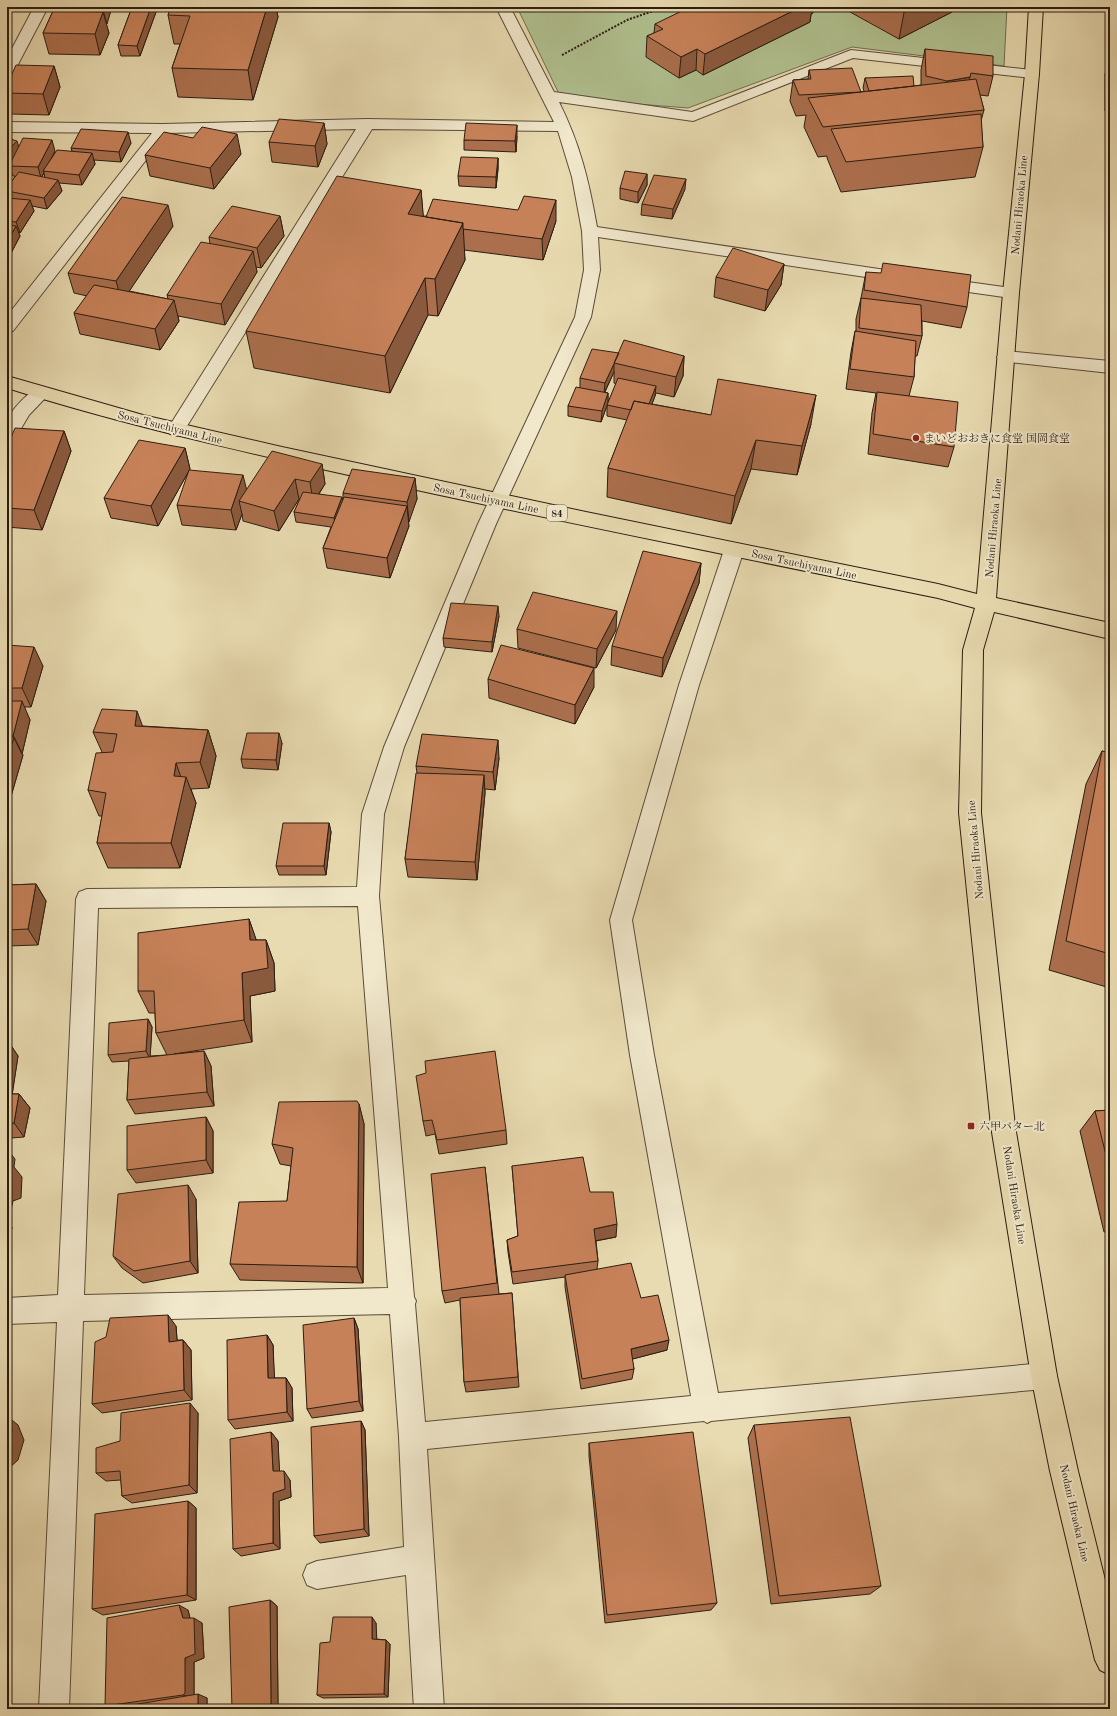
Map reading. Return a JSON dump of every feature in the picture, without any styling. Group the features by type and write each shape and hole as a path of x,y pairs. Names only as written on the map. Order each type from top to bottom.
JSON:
{"main road":[{"name":"Nodani Hiraoka Line","path":"1036,7 1032,74 1011,293 986,604 973,650 970,813 1003,1126 1044,1376 1064,1471 1110,1660"},
{"name":"Sosa Tsuchiyama Line","path":"7,382 41,393 176,430 498,501 938,591 986,604 1058,618 1110,631"}],"street":[{"path":"7,72 41,7"},
{"path":"429,1709 413,1437 403,1301 368,896 374,814 394,747 444,627 498,501 583,317 592,270 590,231 580,178 564,127 503,7"},
{"path":"548,96 693,117 850,54 1032,74"},
{"path":"7,127 163,129 367,124 564,127"},
{"path":"176,430 367,124"},
{"path":"7,327 163,129"},
{"path":"590,231 1011,293"},
{"path":"1006,358 1110,367"},
{"path":"7,438 22,411 41,393"},
{"path":"707,1408 642,1055 621,920 688,685 734,550"},
{"path":"54,1709 87,899 368,896"},
{"path":"7,1311 70,1308 403,1301"},
{"path":"413,1437 903,1388 1044,1376"},
{"path":"317,1575 419,1559"}],"path":[{"path":"535,70 627,20 656,10 660,7"}],"green space":[{"path":"517,7 1007,7 1004,66 852,47 688,108 561,98"}],"building":[{"path":"132,7 151,7 137,46 118,45"},
{"path":"171,7 267,7 248,70 172,68 190,16 168,15"},
{"path":"690,7 801,7 705,54 697,49 681,57 647,36 663,29 655,24"},
{"path":"53,11 103,12 95,34 43,33"},
{"path":"925,49 993,56 993,76 971,73 970,77 947,81 926,76"},
{"path":"16,65 54,66 43,94 7,93 7,85"},
{"path":"852,68 861,92 799,95 793,80 811,79 809,70"},
{"path":"913,76 914,86 869,91 865,78"},
{"path":"976,79 984,110 823,127 808,98"},
{"path":"981,114 983,147 846,162 831,129"},
{"path":"279,119 324,123 315,146 269,142"},
{"path":"466,123 517,125 515,141 464,140"},
{"path":"202,127 237,134 210,168 145,155 164,132 193,138"},
{"path":"81,129 128,132 119,152 71,148"},
{"path":"7,138 17,141 7,151"},
{"path":"23,138 52,140 38,167 9,166"},
{"path":"57,150 92,153 79,175 43,171"},
{"path":"461,157 498,158 496,177 458,176"},
{"path":"625,171 647,174 638,192 620,188"},
{"path":"19,172 58,180 44,198 7,191 7,187"},
{"path":"654,175 686,179 673,209 642,204"},
{"path":"337,176 421,190 408,214 463,223 435,279 425,278 385,356 246,331"},
{"path":"524,196 556,200 542,239 463,229 463,223 426,217 433,199 518,210"},
{"path":"122,197 168,205 116,281 68,273"},
{"path":"7,198 30,200 16,222 7,221"},
{"path":"232,206 280,216 257,248 209,237"},
{"path":"7,225 16,226 7,242"},
{"path":"201,242 253,251 221,304 167,295"},
{"path":"733,248 784,264 768,290 716,277"},
{"path":"883,263 971,275 967,307 864,290 866,272 881,273"},
{"path":"94,285 174,300 155,329 74,313"},
{"path":"861,298 921,305 922,336 859,328"},
{"path":"855,331 916,341 914,377 850,369"},
{"path":"624,340 684,356 676,377 614,363"},
{"path":"592,349 619,353 605,383 580,378"},
{"path":"618,378 656,386 649,404 634,401 631,410 607,405"},
{"path":"718,379 816,395 802,446 756,440 735,496 608,468 634,401 711,415"},
{"path":"576,387 608,393 602,411 568,406"},
{"path":"877,392 958,402 954,447 873,434"},
{"path":"15,428 64,431 34,510 7,508 7,447"},
{"path":"139,440 185,448 151,506 104,498"},
{"path":"272,451 322,464 310,482 295,479 274,511 239,501"},
{"path":"352,469 415,478 407,502 343,493"},
{"path":"189,470 243,475 231,510 177,505"},
{"path":"303,492 342,497 334,518 294,512"},
{"path":"344,497 407,506 387,558 323,548"},
{"path":"643,551 701,563 663,658 612,646"},
{"path":"533,592 617,611 597,649 517,629"},
{"path":"451,603 498,606 492,642 443,638"},
{"path":"7,645 34,647 22,688 7,688"},
{"path":"501,645 594,668 575,705 488,679"},
{"path":"7,701 22,701 13,736 7,736"},
{"path":"102,709 137,711 135,726 208,730 200,762 176,763 174,776 186,777 171,843 97,843 106,793 88,790 96,753 113,752 117,734 93,732"},
{"path":"247,733 279,733 276,760 241,759"},
{"path":"422,734 498,740 493,772 416,766"},
{"path":"7,737 14,737 7,760"},
{"path":"1102,751 1110,753 1110,954 1066,941"},
{"path":"416,773 484,775 475,862 405,859"},
{"path":"283,823 329,823 324,866 276,866"},
{"path":"36,884 28,929 7,930 7,885"},
{"path":"249,919 250,940 266,940 268,968 242,973 244,1020 156,1033 154,991 138,991 138,933"},
{"path":"148,1019 146,1051 108,1055 109,1023"},
{"path":"204,1051 207,1092 127,1100 129,1059"},
{"path":"495,1051 506,1130 437,1140 432,1120 423,1121 416,1076 426,1073 425,1061"},
{"path":"7,1094 19,1094 14,1123 7,1124"},
{"path":"357,1101 359,1104 357,1267 230,1264 239,1202 287,1201 293,1148 272,1144 279,1102"},
{"path":"1110,1110 1110,1171 1095,1111"},
{"path":"206,1117 206,1160 127,1170 127,1126"},
{"path":"583,1157 590,1192 613,1192 617,1224 594,1229 598,1261 512,1272 507,1240 518,1236 512,1166"},
{"path":"7,1163 11,1163 10,1185 7,1186"},
{"path":"485,1167 497,1283 442,1291 431,1174"},
{"path":"188,1185 190,1261 134,1271 113,1256 118,1194"},
{"path":"631,1263 641,1298 658,1295 669,1340 631,1349 634,1369 582,1379 565,1275"},
{"path":"512,1293 518,1377 464,1382 460,1298"},
{"path":"168,1315 169,1342 183,1340 184,1390 92,1404 95,1342 106,1337 110,1318"},
{"path":"354,1318 359,1401 307,1409 303,1325"},
{"path":"267,1335 268,1378 286,1378 287,1412 228,1420 227,1340"},
{"path":"190,1403 189,1485 122,1496 120,1471 96,1473 96,1448 120,1441 121,1413"},
{"path":"850,1417 881,1586 779,1596 754,1425"},
{"path":"7,1418 12,1431 7,1446"},
{"path":"361,1421 364,1529 314,1536 311,1427"},
{"path":"271,1432 273,1471 284,1471 285,1489 273,1493 273,1543 233,1549 230,1439"},
{"path":"693,1432 717,1603 607,1615 589,1443"},
{"path":"188,1501 187,1595 92,1609 95,1514"},
{"path":"270,1600 271,1704 248,1709 232,1709 229,1607"},
{"path":"179,1605 183,1618 194,1618 195,1654 185,1658 185,1693 183,1695 105,1706 107,1618"},
{"path":"333,1617 372,1617 372,1639 386,1640 384,1694 317,1695 320,1643 330,1642"},
{"path":"198,1694 198,1709 125,1709 126,1706"}],"place":[{"name":"まいどおおきに食堂 国岡食堂","path":"916,438"},
{"name":"六甲バター北","path":"971,1126"}]}
